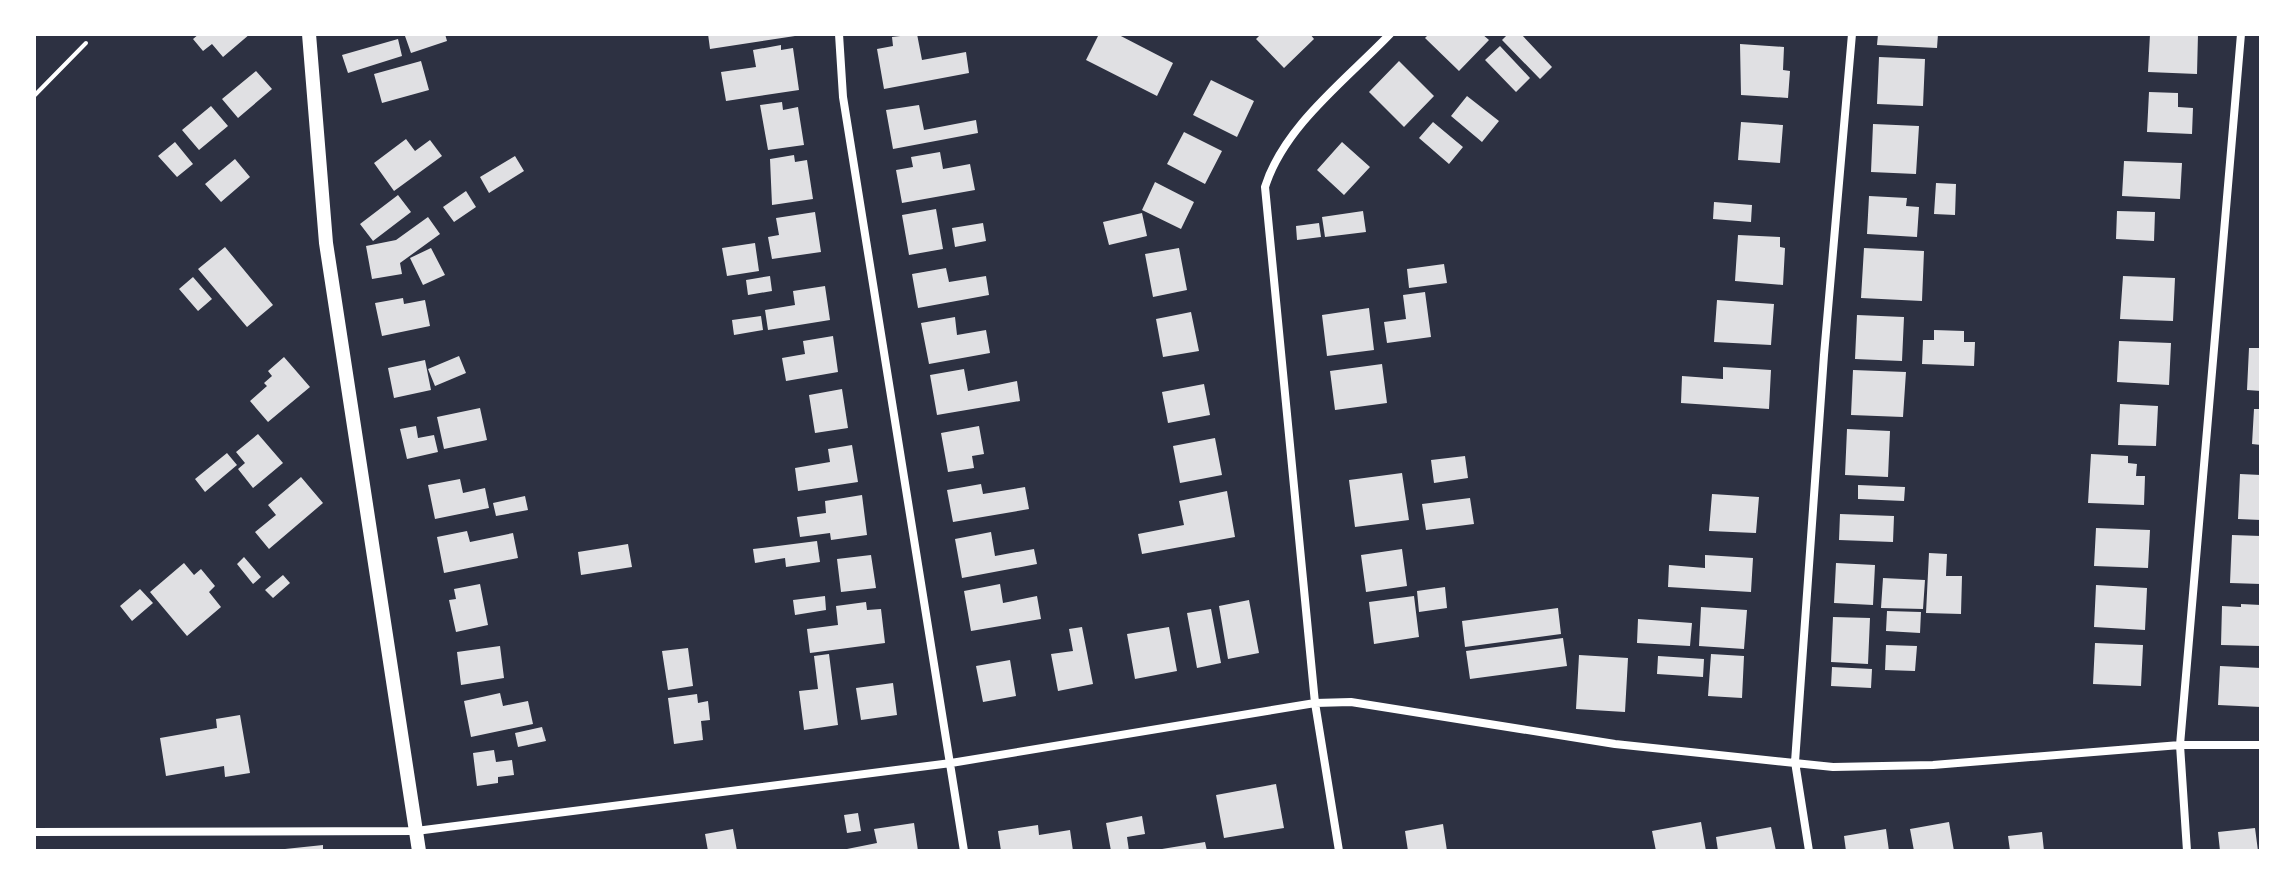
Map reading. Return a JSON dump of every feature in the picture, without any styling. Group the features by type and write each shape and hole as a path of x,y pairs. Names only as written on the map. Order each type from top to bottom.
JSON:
{"main road":[{"path":"309,34 326,243 419,851"}],"street":[{"path":"839,34 843,97 964,851"},
{"path":"1339,851 1315,703 1265,187 1273,162 1290,137 1390,34"},
{"path":"1809,851 1795,762 1824,355 1852,34"},
{"path":"2187,851 2180,745 2241,34"},
{"path":"34,832 416,831 951,763 1315,703 1351,702 1615,744 1833,767 1933,765 2180,745 2261,745"}],"path":[{"path":"34,96 86,43"}],"building":[{"path":"199,34 250,34 223,57 212,44 203,51 193,39"},
{"path":"445,34 447,41 411,53 405,36"},
{"path":"708,34 795,34 795,36 710,49"},
{"path":"917,34 922,60 966,52 969,73 884,89 877,49 893,46 892,37"},
{"path":"1099,34 1117,34 1173,63 1157,96 1086,60"},
{"path":"1261,34 1310,34 1314,39 1284,68 1256,39"},
{"path":"1429,34 1482,34 1489,40 1459,71 1425,38"},
{"path":"1508,34 1521,34 1552,67 1540,79 1502,40"},
{"path":"1878,34 1938,34 1937,48 1877,45"},
{"path":"2150,34 2198,34 2197,74 2148,72"},
{"path":"398,39 402,56 348,73 342,55"},
{"path":"1740,44 1784,47 1783,70 1790,71 1788,98 1741,95"},
{"path":"781,45 781,50 793,48 799,90 726,101 721,72 756,67 753,50"},
{"path":"1500,46 1530,78 1516,92 1485,60"},
{"path":"1879,57 1925,59 1923,106 1877,104"},
{"path":"421,61 429,90 382,103 374,74"},
{"path":"1399,61 1434,96 1404,127 1369,92"},
{"path":"256,71 272,89 238,118 222,99"},
{"path":"1211,80 1254,101 1237,137 1193,115"},
{"path":"2149,92 2178,93 2178,107 2193,108 2192,134 2147,132"},
{"path":"1467,96 1499,121 1482,142 1451,116"},
{"path":"782,102 783,110 798,107 804,145 768,150 760,105"},
{"path":"919,105 924,130 976,120 978,133 893,149 886,110"},
{"path":"211,106 228,126 199,150 182,130"},
{"path":"1433,122 1463,147 1449,164 1419,138"},
{"path":"1741,122 1783,125 1780,163 1738,160"},
{"path":"1873,124 1919,126 1916,174 1871,172"},
{"path":"1184,132 1222,151 1205,184 1167,164"},
{"path":"406,139 415,151 430,140 442,156 394,191 374,163"},
{"path":"175,142 193,164 177,177 158,156"},
{"path":"1342,142 1370,167 1344,195 1317,170"},
{"path":"940,152 943,169 970,164 975,190 902,203 896,170 913,167 911,157"},
{"path":"794,155 795,162 807,160 813,199 772,205 770,159"},
{"path":"515,156 524,171 489,193 480,177"},
{"path":"235,159 250,177 221,202 205,184"},
{"path":"2124,161 2182,163 2180,199 2122,196"},
{"path":"1155,182 1194,202 1181,229 1142,210"},
{"path":"1936,183 1956,184 1955,215 1934,214"},
{"path":"466,191 476,207 454,222 443,207"},
{"path":"398,195 411,212 373,241 360,224"},
{"path":"1869,196 1907,198 1906,206 1919,207 1917,237 1867,234"},
{"path":"1714,202 1752,205 1751,222 1713,219"},
{"path":"936,209 943,249 909,255 902,215"},
{"path":"1363,211 1366,232 1325,237 1322,217"},
{"path":"2117,211 2155,212 2154,241 2116,239"},
{"path":"815,212 821,252 772,259 768,237 779,235 776,218"},
{"path":"1142,213 1147,236 1109,245 1103,222"},
{"path":"428,217 440,234 400,263 402,274 372,279 366,246 396,240"},
{"path":"983,223 986,241 955,247 952,228"},
{"path":"1319,223 1321,237 1297,240 1296,226"},
{"path":"1738,235 1780,237 1780,247 1785,248 1783,285 1735,281"},
{"path":"755,243 759,271 727,276 722,248"},
{"path":"225,247 273,305 247,327 198,269"},
{"path":"431,248 445,275 423,285 410,258"},
{"path":"1179,248 1187,290 1153,297 1145,254"},
{"path":"1864,248 1924,251 1922,301 1861,298"},
{"path":"1444,264 1447,283 1409,288 1407,269"},
{"path":"946,268 949,282 986,276 989,295 918,308 912,274"},
{"path":"770,276 772,291 748,295 746,280"},
{"path":"2123,276 2175,278 2173,321 2120,319"},
{"path":"193,277 212,299 198,311 179,289"},
{"path":"825,286 830,320 768,330 765,310 795,305 793,291"},
{"path":"1425,292 1431,337 1387,343 1384,322 1406,319 1403,295"},
{"path":"403,298 404,304 425,300 430,326 382,336 375,303"},
{"path":"1717,300 1774,304 1771,345 1714,342"},
{"path":"1369,308 1374,350 1327,356 1322,315"},
{"path":"1191,312 1199,351 1163,357 1156,319"},
{"path":"1857,315 1904,317 1902,361 1855,359"},
{"path":"761,316 763,330 734,335 732,320"},
{"path":"955,317 957,335 986,330 990,353 929,364 921,323"},
{"path":"1934,330 1964,331 1964,342 1975,342 1974,366 1922,364 1923,340 1934,340"},
{"path":"833,336 838,372 786,381 782,358 805,354 803,341"},
{"path":"2119,341 2171,343 2169,385 2117,382"},
{"path":"2249,348 2261,348 2261,391 2247,390"},
{"path":"459,356 466,373 435,386 428,369"},
{"path":"284,357 310,387 268,422 250,401 267,386 264,383 272,376 268,371"},
{"path":"425,360 431,390 394,398 388,368"},
{"path":"1382,364 1387,403 1335,410 1330,371"},
{"path":"1723,367 1771,370 1769,409 1681,403 1682,376 1723,379"},
{"path":"964,369 968,391 1017,381 1020,401 937,415 930,375"},
{"path":"1853,370 1906,372 1903,417 1851,415"},
{"path":"1204,384 1210,415 1168,423 1162,392"},
{"path":"842,389 848,428 815,433 809,395"},
{"path":"2120,404 2158,406 2156,446 2118,445"},
{"path":"480,408 487,440 444,449 437,417"},
{"path":"2254,409 2261,409 2261,445 2252,444"},
{"path":"416,426 418,438 434,435 438,452 407,459 400,429"},
{"path":"979,426 984,454 972,456 974,468 948,472 941,433"},
{"path":"1847,429 1890,431 1888,477 1845,475"},
{"path":"258,434 283,463 253,488 238,469 245,463 236,452"},
{"path":"1215,438 1222,475 1180,483 1173,446"},
{"path":"852,445 858,482 798,491 795,468 830,462 828,449"},
{"path":"227,453 237,465 205,492 195,479"},
{"path":"2091,454 2128,456 2128,463 2137,464 2136,476 2145,476 2144,505 2088,503"},
{"path":"1465,456 1468,478 1434,483 1431,460"},
{"path":"1402,473 1409,520 1355,527 1349,480"},
{"path":"2240,474 2261,475 2261,520 2238,519"},
{"path":"301,477 323,503 269,549 255,532 276,515 268,505"},
{"path":"460,479 463,493 485,488 489,508 435,519 428,485"},
{"path":"981,484 983,494 1025,487 1029,509 953,522 947,490"},
{"path":"1858,485 1905,487 1904,501 1858,499"},
{"path":"1227,491 1235,537 1142,554 1138,534 1184,525 1179,501"},
{"path":"1712,494 1759,497 1756,533 1709,531"},
{"path":"862,495 867,535 831,540 830,533 800,537 797,517 826,513 825,501"},
{"path":"525,496 528,510 496,516 493,503"},
{"path":"1470,498 1474,524 1426,530 1422,504"},
{"path":"1840,514 1894,516 1893,542 1839,540"},
{"path":"2096,528 2150,530 2148,568 2094,566"},
{"path":"467,531 470,542 513,533 518,558 444,573 437,537"},
{"path":"991,532 995,556 1034,549 1037,564 962,578 955,539"},
{"path":"2232,535 2261,536 2261,584 2230,583"},
{"path":"817,541 820,562 786,567 785,558 755,563 753,549"},
{"path":"628,544 632,567 581,575 578,552"},
{"path":"1402,549 1407,586 1366,592 1361,555"},
{"path":"1929,553 1947,554 1946,576 1962,576 1961,614 1926,613"},
{"path":"871,555 876,588 841,592 837,559"},
{"path":"1705,555 1753,558 1751,592 1668,587 1669,565 1705,568"},
{"path":"244,557 261,577 253,584 237,564"},
{"path":"184,563 194,575 201,569 215,586 209,592 221,607 187,636 150,592"},
{"path":"1836,563 1875,565 1873,605 1834,603"},
{"path":"283,575 290,583 273,598 265,590"},
{"path":"1883,578 1925,580 1923,609 1881,608"},
{"path":"480,584 488,625 456,632 449,600 456,599 454,589"},
{"path":"1000,584 1003,603 1037,596 1041,619 971,631 964,591"},
{"path":"2096,585 2147,588 2145,630 2094,627"},
{"path":"1445,587 1447,608 1419,612 1417,591"},
{"path":"140,589 153,603 132,621 120,606"},
{"path":"825,596 826,610 795,615 793,600"},
{"path":"1414,596 1419,637 1374,644 1369,602"},
{"path":"1249,600 1259,653 1228,659 1219,606"},
{"path":"866,602 867,610 881,609 885,643 810,653 807,629 838,625 836,606"},
{"path":"2241,604 2261,605 2261,646 2221,645 2222,606 2241,607"},
{"path":"1701,607 1747,610 1744,649 1699,646"},
{"path":"1558,608 1561,634 1465,647 1462,621"},
{"path":"1211,609 1221,663 1197,668 1187,613"},
{"path":"1887,611 1921,612 1920,633 1886,631"},
{"path":"1833,617 1870,618 1868,664 1831,662"},
{"path":"1638,619 1692,623 1690,646 1637,643"},
{"path":"1082,627 1093,684 1058,691 1051,654 1073,651 1069,629"},
{"path":"1169,627 1177,671 1135,679 1127,634"},
{"path":"1563,638 1567,666 1470,679 1466,651"},
{"path":"2095,643 2143,645 2141,686 2093,684"},
{"path":"1886,645 1917,646 1915,671 1885,670"},
{"path":"500,646 504,678 461,685 457,652"},
{"path":"688,648 693,686 668,690 662,651"},
{"path":"829,654 838,725 804,730 799,691 818,689 814,656"},
{"path":"1711,654 1744,656 1742,698 1708,696"},
{"path":"1579,655 1628,658 1625,712 1576,709"},
{"path":"1658,656 1704,659 1703,677 1657,674"},
{"path":"1010,660 1016,696 983,702 976,666"},
{"path":"2220,666 2261,668 2261,707 2218,705"},
{"path":"1832,667 1872,669 1871,688 1831,686"},
{"path":"893,683 897,715 861,720 856,688"},
{"path":"500,693 503,706 528,701 533,724 471,737 464,701"},
{"path":"697,694 698,703 708,701 710,720 701,721 703,740 674,744 668,698"},
{"path":"240,715 250,773 225,777 224,766 166,776 160,738 217,728 216,719"},
{"path":"542,727 546,741 518,747 515,733"},
{"path":"494,750 496,762 512,760 514,775 498,777 498,783 477,786 473,753"},
{"path":"1276,784 1284,828 1224,838 1216,795"},
{"path":"858,813 861,831 847,833 844,815"},
{"path":"1142,816 1145,834 1127,837 1129,851 1111,851 1106,823"},
{"path":"1701,822 1706,851 1656,851 1652,831"},
{"path":"1949,822 1954,851 1914,851 1910,829"},
{"path":"914,823 918,851 837,851 877,843 874,829"},
{"path":"1443,824 1447,851 1408,851 1405,831"},
{"path":"1038,825 1039,835 1070,830 1073,851 1001,851 998,831"},
{"path":"1771,827 1776,851 1718,851 1716,837"},
{"path":"2255,828 2258,851 2220,851 2218,832"},
{"path":"733,829 737,851 708,851 705,834"},
{"path":"1886,829 1889,851 1846,851 1844,836"},
{"path":"2042,832 2044,851 2010,851 2008,836"},
{"path":"1205,842 1207,851 1162,851 1162,849"},
{"path":"323,845 323,851 285,851 285,849"}]}
